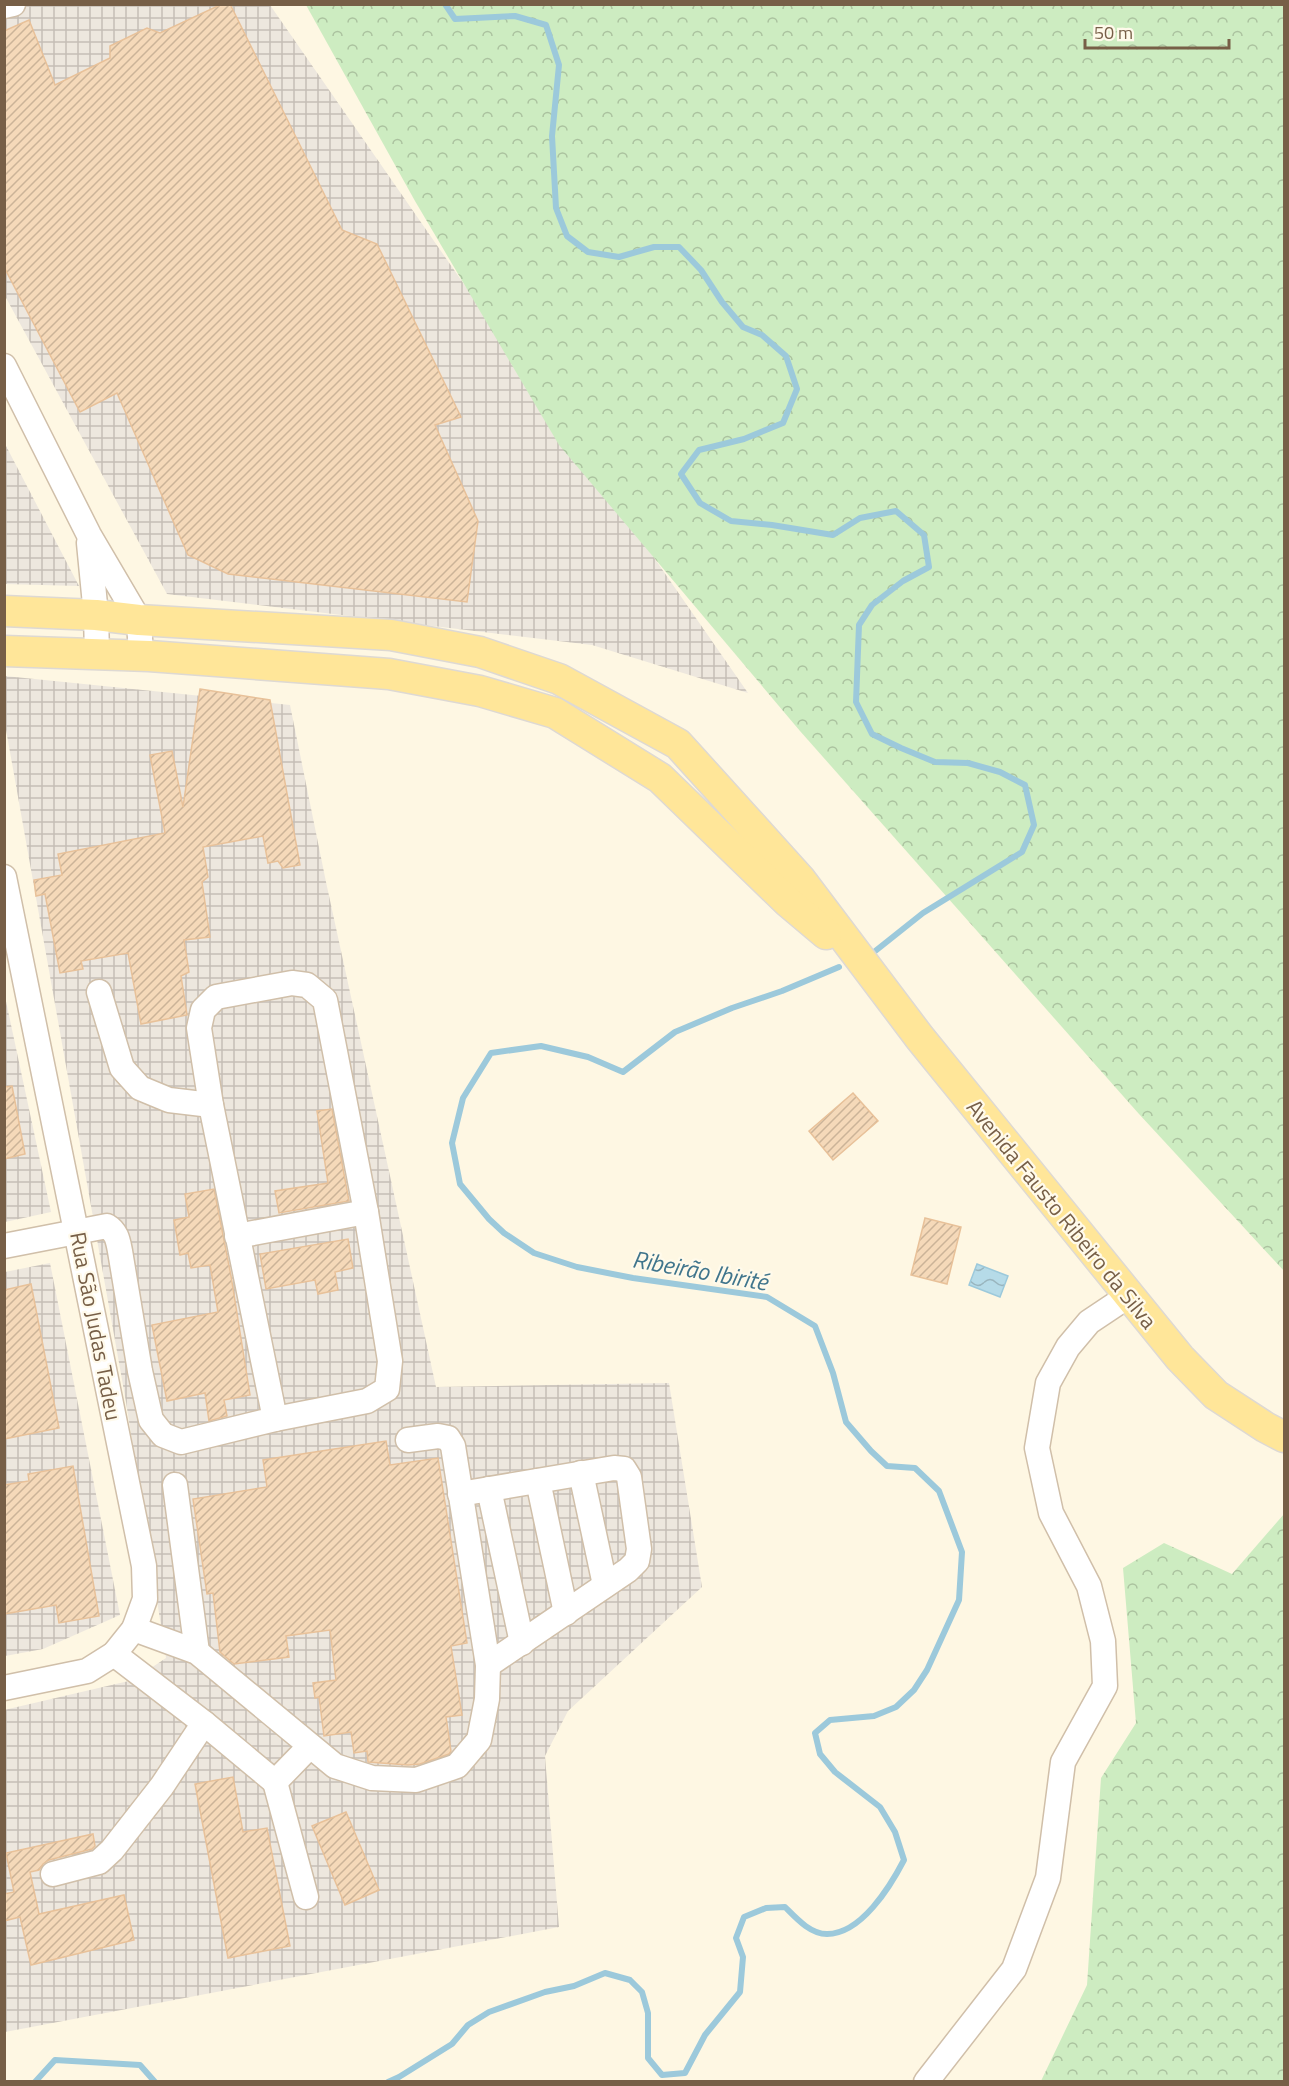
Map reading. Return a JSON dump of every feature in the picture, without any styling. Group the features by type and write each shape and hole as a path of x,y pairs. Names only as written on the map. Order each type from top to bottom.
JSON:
{"main road":[{"path":"4,611 391,635 480,652 559,679 678,744 800,879 863,965"},
{"path":"4,651 141,656 389,674 480,691 555,713 660,778 788,902 863,965"},
{"path":"660,778 678,744"},
{"name":"Avenida Fausto Ribeiro da Silva","path":"863,965 1180,1358 1216,1395 1284,1437"}],"street":[{"path":"4,6 13,4"},
{"path":"4,366 89,535 139,620 141,656"},
{"path":"89,535 97,654"},
{"name":"Rua São Judas Tadeu","path":"4,878 144,1566 145,1599 135,1629 114,1654 87,1671 4,1688"},
{"path":"4,1246 107,1226 116,1234 151,1420 162,1436 181,1442 275,1419 367,1401 387,1389 390,1360 366,1212 324,1000 307,985 292,982 216,997 203,1010 199,1028 211,1105 275,1419"},
{"path":"99,992 122,1068 141,1088 169,1100 211,1105"},
{"path":"237,1236 366,1212"},
{"path":"926,2082 1014,1969 1048,1878 1063,1762 1105,1686 1103,1641 1089,1586 1051,1513 1037,1448 1048,1383 1068,1347 1089,1322 1128,1296"},
{"path":"135,1629 197,1652 335,1766 372,1778 416,1780 457,1766 479,1740 487,1699 488,1665 453,1446 448,1438 438,1436 408,1440"},
{"path":"460,1494 614,1468 624,1469 629,1477 639,1549 637,1561 628,1570 488,1665"},
{"path":"581,1473 605,1585"},
{"path":"538,1481 566,1613"},
{"path":"175,1485 197,1652"},
{"path":"489,1489 522,1643"},
{"path":"114,1654 204,1723 275,1782 306,1897"},
{"path":"53,1874 99,1862 112,1850 162,1786 204,1723"},
{"path":"275,1782 310,1746"}],"shaded area":[{"path":"4,5 270,5 748,693 592,645 167,594 5,296"},
{"path":"5,444 79,586 5,584"},
{"path":"5,676 290,705 326,882 436,1387 669,1383 702,1587 568,1711 545,1756 559,1927 5,2032 4,1710 133,1680 166,1658 126,1402 5,724"},
{"path":"4,992 51,1212 5,1222 4,1222"},
{"path":"50,1263 120,1615 43,1649 5,1656 5,1272"}],"green space":[{"path":"306,5 1284,5 1284,1271 1139,1114 800,731 559,445 415,201"},
{"path":"1284,1514 1284,2081 1041,2081 1087,1985 1101,1778 1136,1723 1123,1568 1164,1543 1232,1574"}],"water":[{"path":"977,1264 1008,1276 1000,1297 969,1285"}],"building":[{"path":"222,4 230,4 342,230 377,244 461,417 435,425 478,521 467,602 228,574 188,555 117,393 80,412 4,267 4,31 29,20 55,85 110,58 110,46 147,28 160,33"},
{"path":"200,689 270,700 300,865 283,868 278,861 268,863 263,836 203,847 208,877 202,882 210,937 184,940 189,972 181,976 187,1015 141,1024 128,953 81,961 83,969 60,973 45,894 36,896 34,880 62,875 58,854 165,833 150,755 172,751 183,807"},
{"path":"12,1086 25,1154 4,1159 4,1087"},
{"path":"853,1093 878,1121 833,1160 809,1131"},
{"path":"332,1109 349,1201 279,1213 275,1191 328,1183 317,1111"},
{"path":"214,1189 250,1395 224,1400 227,1416 209,1421 205,1393 167,1401 152,1325 218,1312 210,1265 191,1268 188,1253 180,1255 174,1220 189,1217 185,1194"},
{"path":"925,1218 961,1227 947,1284 911,1275"},
{"path":"348,1239 353,1268 335,1272 338,1290 318,1294 315,1280 266,1289 260,1254"},
{"path":"31,1284 59,1428 4,1439 4,1290"},
{"path":"386,1441 390,1465 438,1458 467,1643 451,1646 462,1715 446,1717 451,1751 449,1754 420,1764 368,1762 367,1751 354,1753 351,1732 324,1736 319,1697 315,1698 313,1683 336,1680 330,1630 286,1636 289,1657 234,1664 220,1652 213,1593 207,1594 193,1499 267,1487 263,1460"},
{"path":"73,1466 99,1616 59,1623 56,1605 4,1614 4,1485 29,1481 28,1474"},
{"path":"233,1777 243,1832 267,1828 290,1946 228,1958 195,1784"},
{"path":"346,1812 379,1890 345,1905 312,1826"},
{"path":"93,1834 95,1846 92,1849 49,1860 39,1870 30,1872 39,1914 124,1895 134,1940 31,1965 20,1917 4,1921 4,1894 14,1892 6,1853"}],"waterway":[{"name":"Ribeirão Ibirité","path":"445,4 455,19 515,16 546,25 559,65 552,136 556,208 567,236 588,252 619,257 654,247 679,247 701,270 722,302 743,327 762,335 786,356 797,389 783,423 744,439 699,450 681,474 700,503 731,521 833,535 860,518 896,511 924,535 929,567 903,581 872,605 859,625 856,702 872,734 935,762 968,763 1000,772 1025,785 1034,825 1022,852 923,913 874,952"},
{"name":"Ribeirão Ibirité","path":"388,2082 452,2044 468,2025 489,2012 545,1992 574,1986 605,1973 630,1980 642,1992 648,2013 648,2058 662,2075 685,2073 705,2035 740,1992 743,1957 736,1938 744,1917 766,1908 785,1907 804,1925 815,1931 827,1934 839,1932 863,1918 873,1907 891,1883 904,1860 895,1832 880,1807 835,1772 820,1754 815,1733 830,1720 874,1716 896,1707 914,1690 927,1670 959,1600 962,1552 939,1491 915,1468 887,1466 846,1422 833,1373 815,1326 767,1297 633,1278 577,1267 534,1253 504,1233 489,1219 460,1184 452,1143 463,1098 491,1053 541,1046 588,1057 623,1072 675,1032 839,967"},
{"name":"Ribeirão Ibirité","path":"35,2082 55,2060 140,2065 155,2082"}]}
